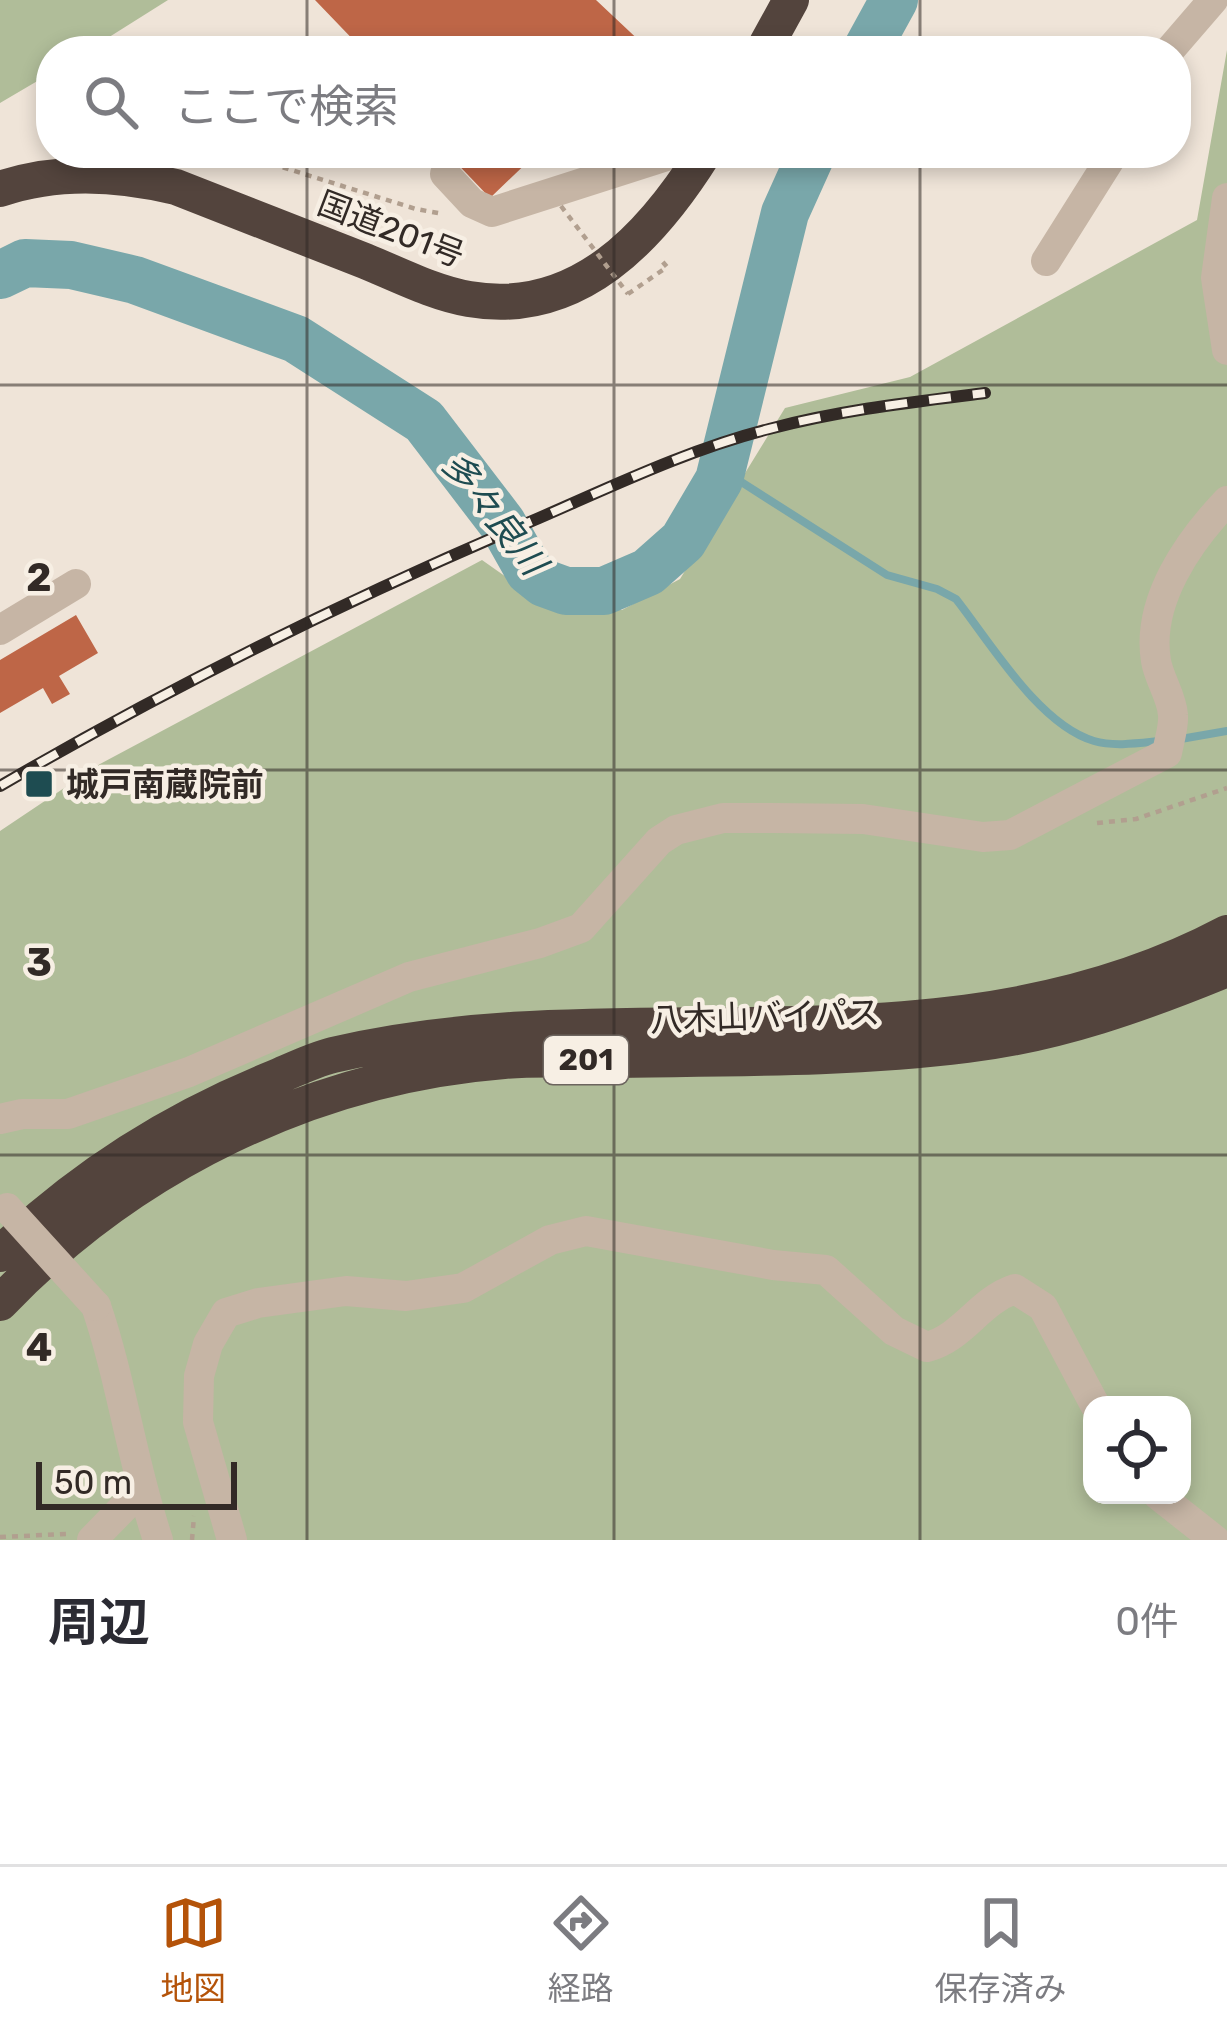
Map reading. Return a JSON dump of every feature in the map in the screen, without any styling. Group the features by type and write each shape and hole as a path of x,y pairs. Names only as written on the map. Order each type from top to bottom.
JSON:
{"highway":[{"path":"771,36 791,0"},
{"name":"国道201号","path":"0,189 51,177 137,178 176,187 437,290 494,303 549,297 616,261 664,212 694,168"},
{"name":"八木山バイパス","path":"0,1254 83,1182 146,1141 249,1088 328,1056 423,1037 512,1028 846,1025 962,1014 1009,1007 1110,979 1227,933"},
{"name":"八木山バイパス","path":"0,1303 36,1266 109,1206 199,1150 328,1094 429,1071 505,1061 839,1055 969,1045 1123,1010 1227,968"}],"street":[{"path":"1182,36 1214,0"},
{"path":"445,174 484,209 504,210 631,168"},
{"path":"1046,261 1105,168"},
{"path":"1227,198 1216,278 1227,350"},
{"path":"0,1119 68,1114 189,1072 409,977 581,928 659,841 676,830 723,818 863,819 983,837 1010,835 1167,752 1173,714 1156,659 1156,622 1172,577 1201,529 1227,501"},
{"path":"0,630 76,584"},
{"path":"3,1203 96,1306 158,1540"},
{"path":"232,1540 198,1422 203,1360 226,1313 257,1303 346,1291 406,1296 463,1288 550,1240 586,1231 826,1270 894,1331 928,1347 948,1341 992,1297 1015,1289 1043,1307 1091,1396"},
{"path":"96,1534 128,1503 143,1497"},
{"path":"1169,1504 1215,1540"}],"path":[{"path":"285,168 416,209 463,214 484,209"},
{"path":"562,206 628,294"},
{"path":"1095,823 1136,819 1227,788"},
{"path":"0,1537 96,1534"}],"green space":[{"path":"0,0 168,0 111,36 36,36 36,82 0,103"},
{"path":"1227,50 1227,1540 0,1540 0,831 100,764 482,560 546,605 622,610 680,579 785,408 910,377 1197,220"}],"building":[{"path":"315,0 596,0 634,36 350,36"},
{"path":"461,168 521,168 490,198"},
{"path":"76,615 98,653 59,676 70,694 52,704 43,688 0,713 0,660"}],"waterway":[{"name":"多々良川","path":"874,36 894,0"},
{"name":"多々良川","path":"0,275 25,263 71,265 135,280 296,339 424,421 502,523 529,571 566,591 604,591 648,572 683,541 719,480 785,213 805,168"},
{"path":"721,469 887,575 956,599 1017,680 1074,732 1110,744 1160,741"},
{"path":"1175,740 1227,731"}],"railway":[{"path":"0,786 265,643 653,469 796,422 985,393"}],"place":[{"name":"城戸南蔵院前","path":"39,784"}]}
